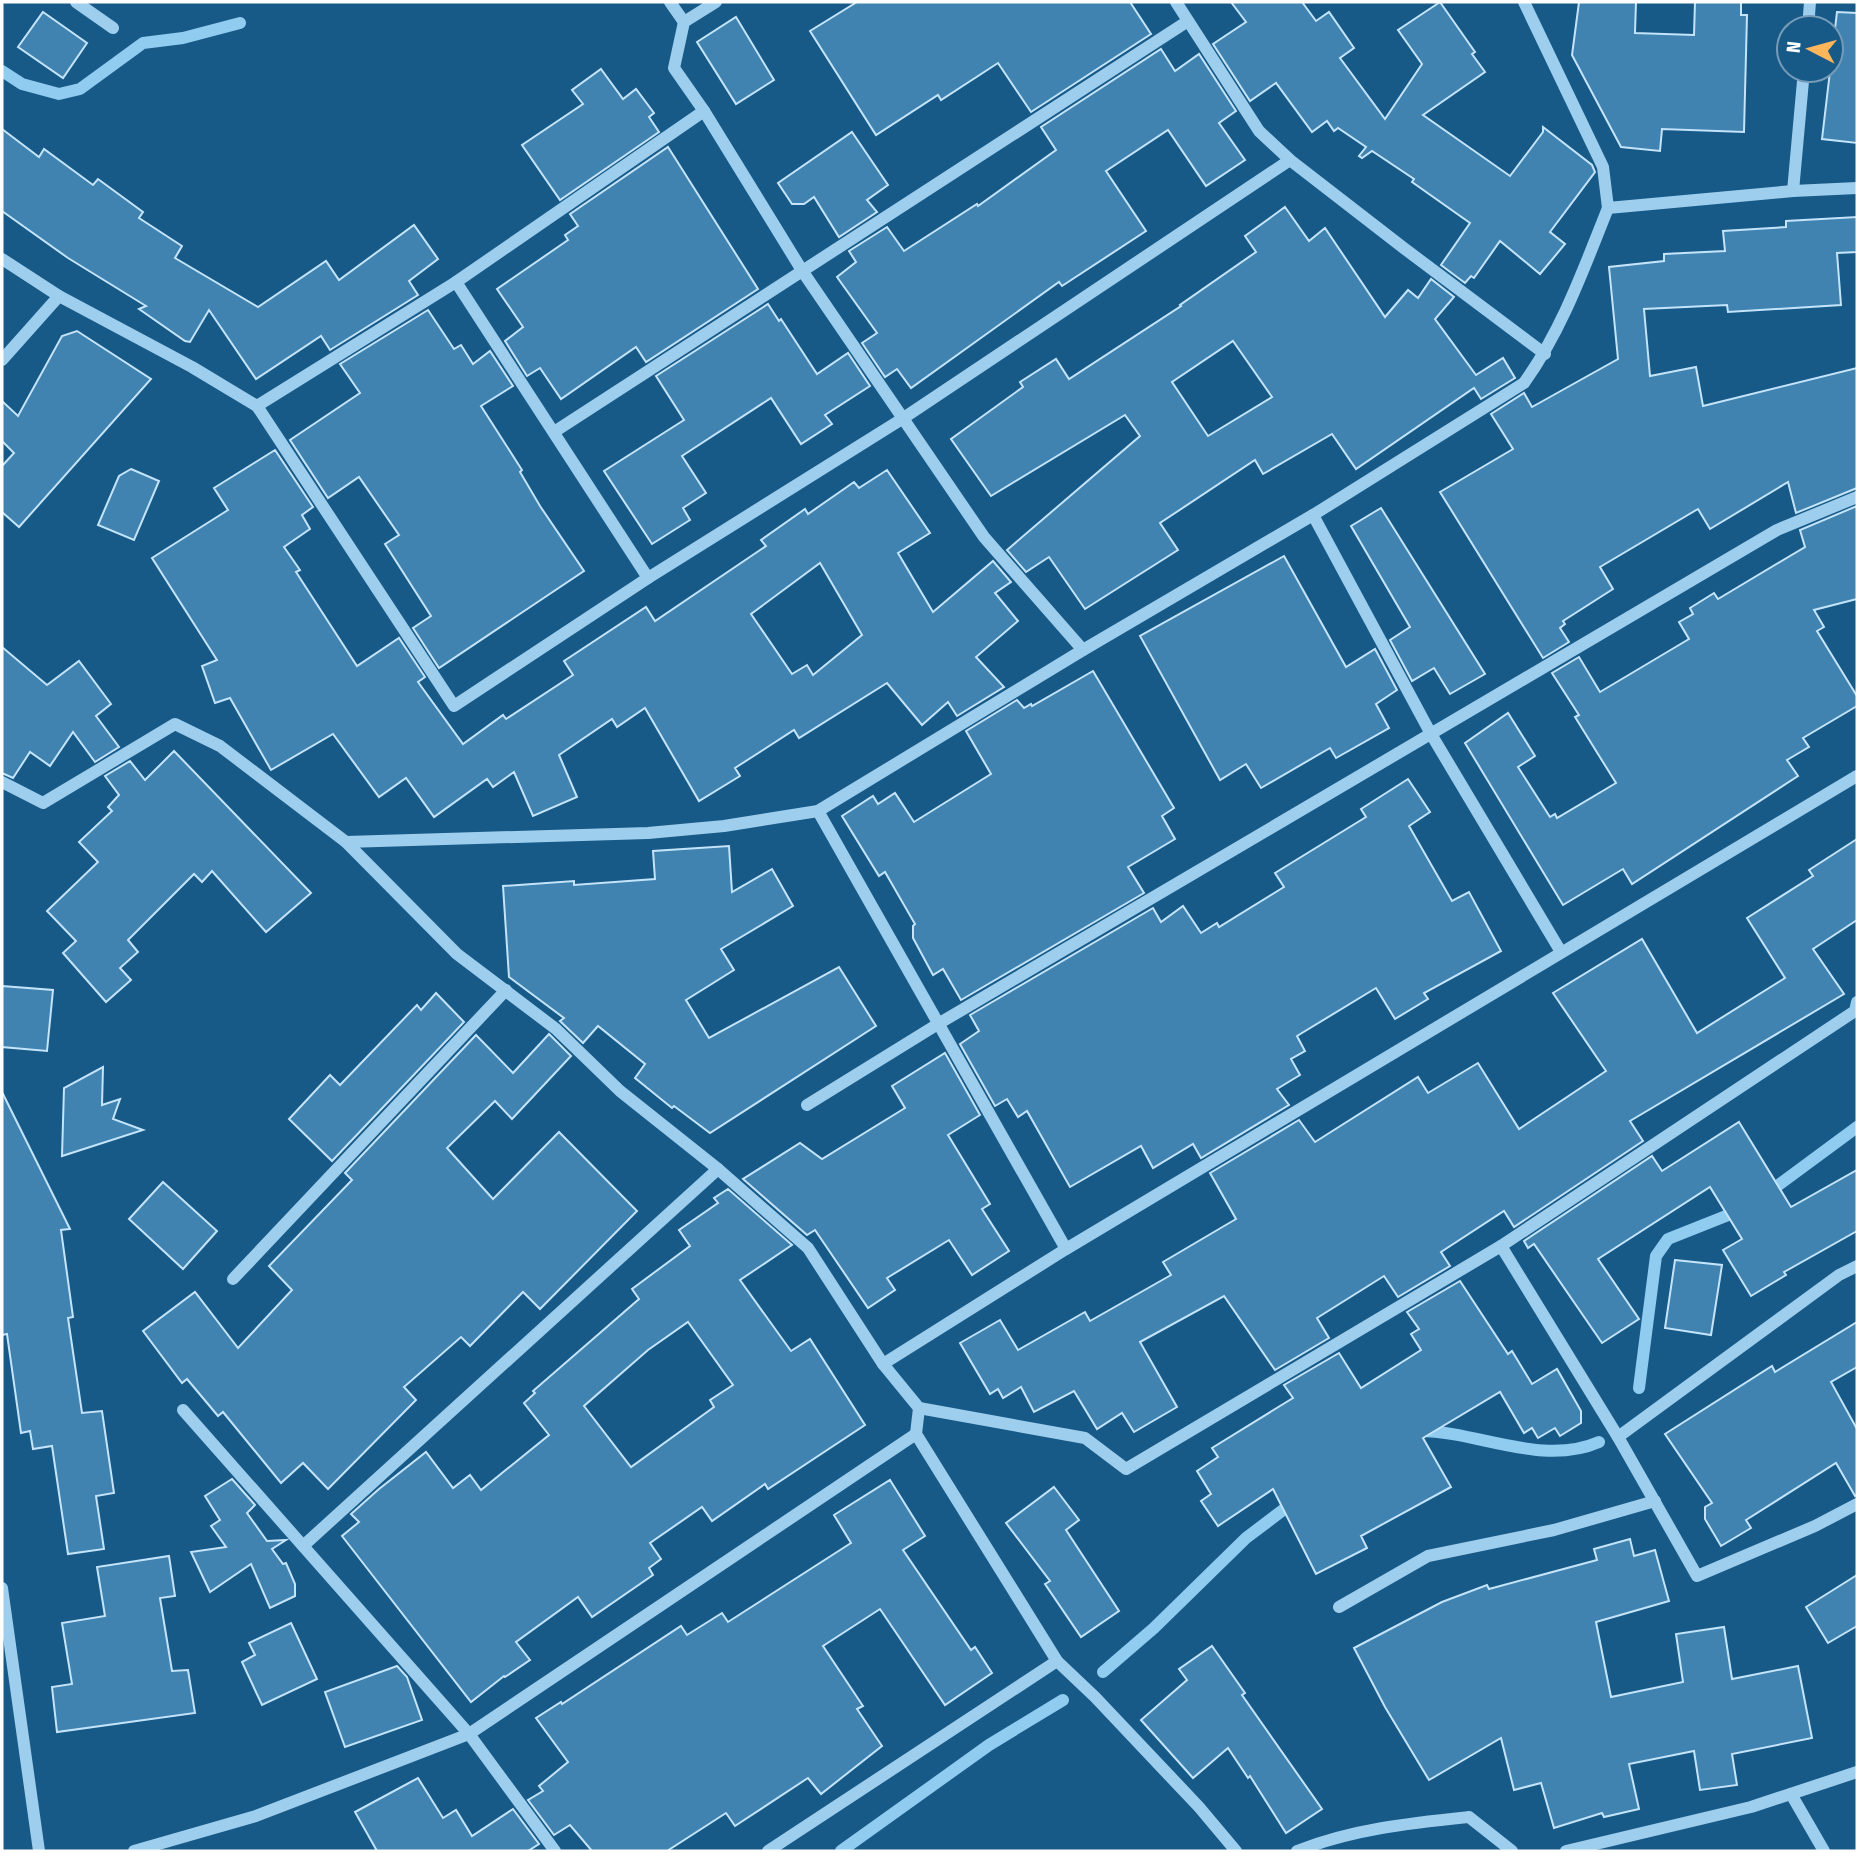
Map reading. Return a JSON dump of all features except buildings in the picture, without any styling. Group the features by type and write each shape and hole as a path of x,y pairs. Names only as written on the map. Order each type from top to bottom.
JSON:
{"street":[{"path":"76,2 113,28"},
{"path":"670,2 684,22"},
{"path":"716,2 684,22 674,68 704,111 803,272 984,537 1083,650"},
{"path":"1176,2 1259,131 1290,160 1545,354"},
{"path":"346,842 648,834 724,826 818,811 1083,650 1313,515 1524,383 1545,354 1572,298 1608,208 1603,167 1524,2"},
{"path":"554,432 1188,21"},
{"path":"1793,191 1803,84"},
{"path":"257,406 456,282 704,111"},
{"path":"2,258 59,296 192,367 257,406 454,706 648,578 902,419 1290,160"},
{"path":"1608,208 1793,191 1857,188"},
{"path":"456,282 648,578"},
{"path":"2,360 59,296"},
{"path":"807,1105 938,1024 1777,530 1857,497"},
{"path":"1313,515 1431,734 1561,952"},
{"path":"2,782 43,803 175,724 220,746 346,842 457,954 556,1029 620,1091 718,1170 808,1248 883,1364 919,1408 1085,1438 1126,1469 1501,1246 1855,1011 1857,1002"},
{"path":"883,1364 1066,1249 1857,776"},
{"path":"818,811 1066,1249"},
{"path":"233,1279 506,990"},
{"path":"303,1546 718,1170"},
{"path":"1501,1246 1618,1437 1697,1576 1815,1526 1857,1504"},
{"path":"1618,1437 1839,1275 1857,1266"},
{"path":"919,1408 916,1434 1057,1661 1096,1697 1199,1807 1236,1851"},
{"path":"183,1410 468,1734 555,1851"},
{"path":"134,1851 256,1816 468,1734 916,1434"},
{"path":"1339,1606 1428,1556 1554,1530 1655,1501"},
{"path":"2,1588 39,1851"},
{"path":"768,1851 1057,1661"},
{"path":"1566,1851 1751,1807 1857,1772"},
{"path":"1791,1794 1824,1851"},
{"path":"1297,1851 1318,1843 1388,1826 1469,1817 1512,1851"}],"waterway":[{"path":"2,71 22,84 59,94 80,89 143,43 183,38 240,23"},
{"path":"1765,1195 1857,1127"},
{"path":"1639,1388 1656,1256 1668,1239 1741,1210"},
{"path":"1420,1431 1442,1432 1533,1450 1577,1449 1599,1442"},
{"path":"1103,1672 1154,1628 1246,1538 1295,1501"},
{"path":"841,1851 989,1745 1063,1700"}]}
